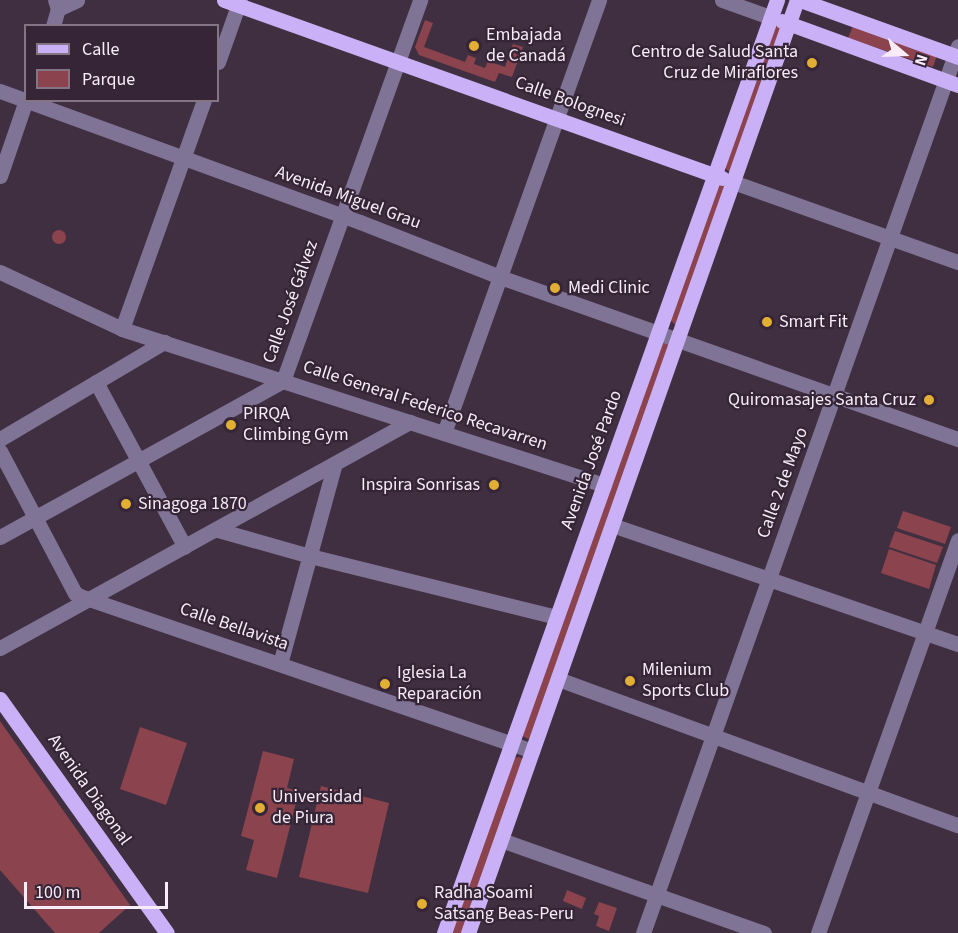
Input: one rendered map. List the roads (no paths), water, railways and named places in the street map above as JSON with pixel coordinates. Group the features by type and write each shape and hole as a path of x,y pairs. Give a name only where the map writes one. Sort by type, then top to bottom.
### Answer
{"main road":[{"name":"Avenida José Pardo","path":"444,933 777,0"},
{"path":"468,933 799,0 957,53"},
{"name":"Calle Bolognesi","path":"234,2 733,182"},
{"path":"770,17 952,82"},
{"name":"Avenida Diagonal","path":"0,699 170,932"}],"street":[{"path":"53,24 57,5 77,0"},
{"name":"Calle José Gálvez","path":"0,537 283,381 420,0"},
{"path":"444,433 599,0"},
{"path":"722,0 770,17"},
{"path":"219,58 234,2"},
{"name":"Calle 2 de Mayo","path":"643,933 891,238 952,82 957,53"},
{"name":"Avenida Miguel Grau","path":"0,91 24,100"},
{"path":"0,176 26,102"},
{"name":"Avenida Miguel Grau","path":"29,102 343,215 500,277 958,439"},
{"path":"122,329 203,102"},
{"path":"733,182 958,262"},
{"name":"Calle General Federico Recavarren","path":"0,272 122,329 603,485"},
{"path":"0,439 164,342"},
{"path":"96,382 185,547"},
{"path":"0,648 88,597 218,530 410,422"},
{"name":"Calle Bellavista","path":"0,451 75,593 532,751"},
{"path":"280,664 334,466"},
{"path":"612,525 958,644"},
{"path":"218,530 310,556 556,617"},
{"path":"818,933 958,540"},
{"path":"558,679 713,738 958,825"},
{"path":"501,840 764,933"}],"place":[{"name":"Embajada de Canadá","path":"474,46"},
{"name":"Centro de Salud Santa Cruz de Miraflores","path":"812,63"},
{"name":"Medi Clinic","path":"555,288"},
{"name":"Smart Fit","path":"767,322"},
{"name":"Quiromasajes Santa Cruz","path":"929,400"},
{"name":"PIRQA Climbing Gym","path":"231,425"},
{"name":"Inspira Sonrisas","path":"494,485"},
{"name":"Sinagoga 1870","path":"126,504"},
{"name":"Milenium Sports Club","path":"630,681"},
{"name":"Iglesia La Reparación","path":"385,684"},
{"name":"Universidad de Piura","path":"260,808"},
{"name":"Radha Soami Satsang Beas-Peru","path":"422,904"}]}
